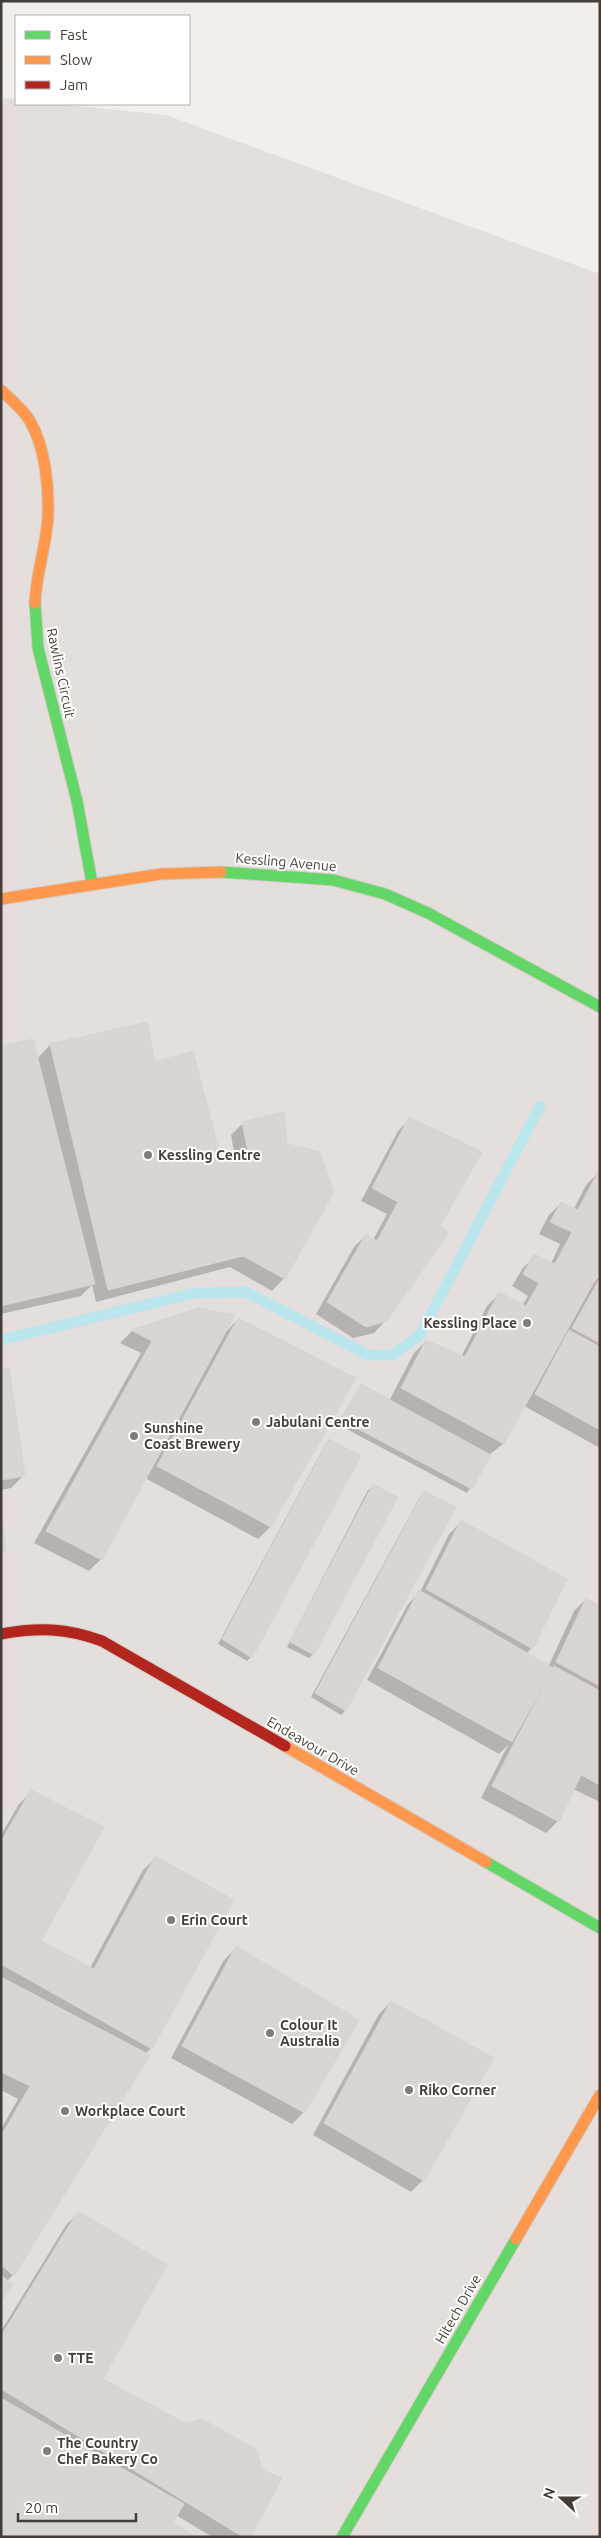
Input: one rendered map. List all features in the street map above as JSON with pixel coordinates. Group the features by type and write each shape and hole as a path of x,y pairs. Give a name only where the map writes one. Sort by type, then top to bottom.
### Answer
{"street":[{"name":"Rawlins Circuit","path":"1,390 30,420 41,448 47,486 48,516 36,580 34,614 38,648 77,801 92,883"},
{"name":"Kessling Avenue","path":"1,899 92,883 161,874 218,872 286,875 333,880 385,894 428,913 600,1007"},
{"name":"Endeavour Drive","path":"1,1634 38,1627 73,1630 102,1641 600,1928"},
{"name":"Hitech Drive","path":"342,2537 600,2095"}],"shaded area":[{"path":"1,98 15,99 15,105 69,105 166,115 600,274 600,2537 1,2537"}],"building":[{"name":"Kessling Centre","path":"147,1022 155,1062 193,1051 222,1163 249,1157 242,1122 284,1112 287,1144 320,1152 334,1192 285,1279 243,1256 108,1290 50,1044"},
{"path":"33,1039 95,1284 1,1306 1,1046"},
{"path":"409,1117 482,1152 440,1226 449,1232 387,1321 366,1327 327,1302 366,1234 377,1241 398,1202 372,1188"},
{"name":"Kessling Place","path":"598,1172 600,1173 600,1271 504,1444 401,1388 426,1340 465,1357 499,1292 526,1306 539,1283 523,1274 534,1254 555,1264 572,1232 550,1222 561,1202 578,1210"},
{"path":"600,1278 600,1343 572,1328"},
{"name":"Sunshine Coast Brewery","path":"198,1308 235,1315 102,1560 46,1531 152,1341 131,1330"},
{"name":"Jabulani Centre","path":"238,1318 356,1378 271,1527 157,1466"},
{"path":"569,1330 600,1347 600,1430 535,1394"},
{"path":"9,1368 25,1476 1,1480 1,1370"},
{"path":"361,1384 491,1455 472,1489 341,1420"},
{"path":"329,1439 361,1456 252,1658 222,1639"},
{"path":"373,1484 398,1497 314,1655 290,1642"},
{"path":"424,1491 456,1507 346,1711 315,1693"},
{"path":"1,1507 6,1551 1,1551"},
{"path":"461,1520 567,1579 533,1649 426,1589"},
{"path":"419,1590 553,1668 512,1742 378,1668"},
{"path":"586,1598 600,1606 600,1686 556,1662"},
{"path":"554,1666 600,1691 600,1785 581,1775 559,1822 492,1786"},
{"name":"Erin Court","path":"31,1790 104,1827 41,1941 94,1969 155,1856 234,1900 152,2049 1,1964 1,1841"},
{"name":"Colour It Australia","path":"236,1946 359,2020 305,2113 182,2046"},
{"name":"Workplace Court","path":"1,1977 150,2055 14,2276 1,2265 1,2136 30,2086 1,2072"},
{"name":"Riko Corner","path":"391,2001 494,2058 424,2181 324,2123"},
{"name":"TTE","path":"78,2211 167,2265 103,2379 185,2423 202,2419 256,2449 262,2470 282,2478 251,2537 243,2537 1,2389 1,2336"},
{"path":"1,2275 13,2285 1,2301"},
{"name":"The Country Chef Bakery Co","path":"1,2398 184,2504 173,2523 197,2537 1,2537"}],"waterway":[{"path":"1,1340 195,1293 246,1292 368,1355 393,1355 420,1335 540,1106"}],"traffic: fast":[{"path":"35,603 38,648 77,801 92,883"},
{"path":"221,872 333,880 385,894 428,913 600,1007"},
{"path":"486,1862 600,1928"},
{"path":"342,2537 516,2239"}],"traffic: slow":[{"path":"1,390 21,409 30,421 43,455 45,467 48,515 35,603"},
{"path":"1,899 161,874 221,872"},
{"path":"285,1746 486,1862"},
{"path":"516,2239 600,2095"}],"traffic: jam":[{"path":"1,1634 27,1630 52,1630 77,1633 102,1641 285,1746"}],"place":[{"name":"Kessling Centre","path":"148,1155"},
{"name":"Kessling Place","path":"527,1323"},
{"name":"Jabulani Centre","path":"256,1422"},
{"name":"Sunshine Coast Brewery","path":"134,1436"},
{"name":"Erin Court","path":"171,1920"},
{"name":"Colour It Australia","path":"270,2033"},
{"name":"Riko Corner","path":"409,2090"},
{"name":"Workplace Court","path":"65,2111"},
{"name":"TTE","path":"58,2358"},
{"name":"The Country Chef Bakery Co","path":"47,2451"}]}
